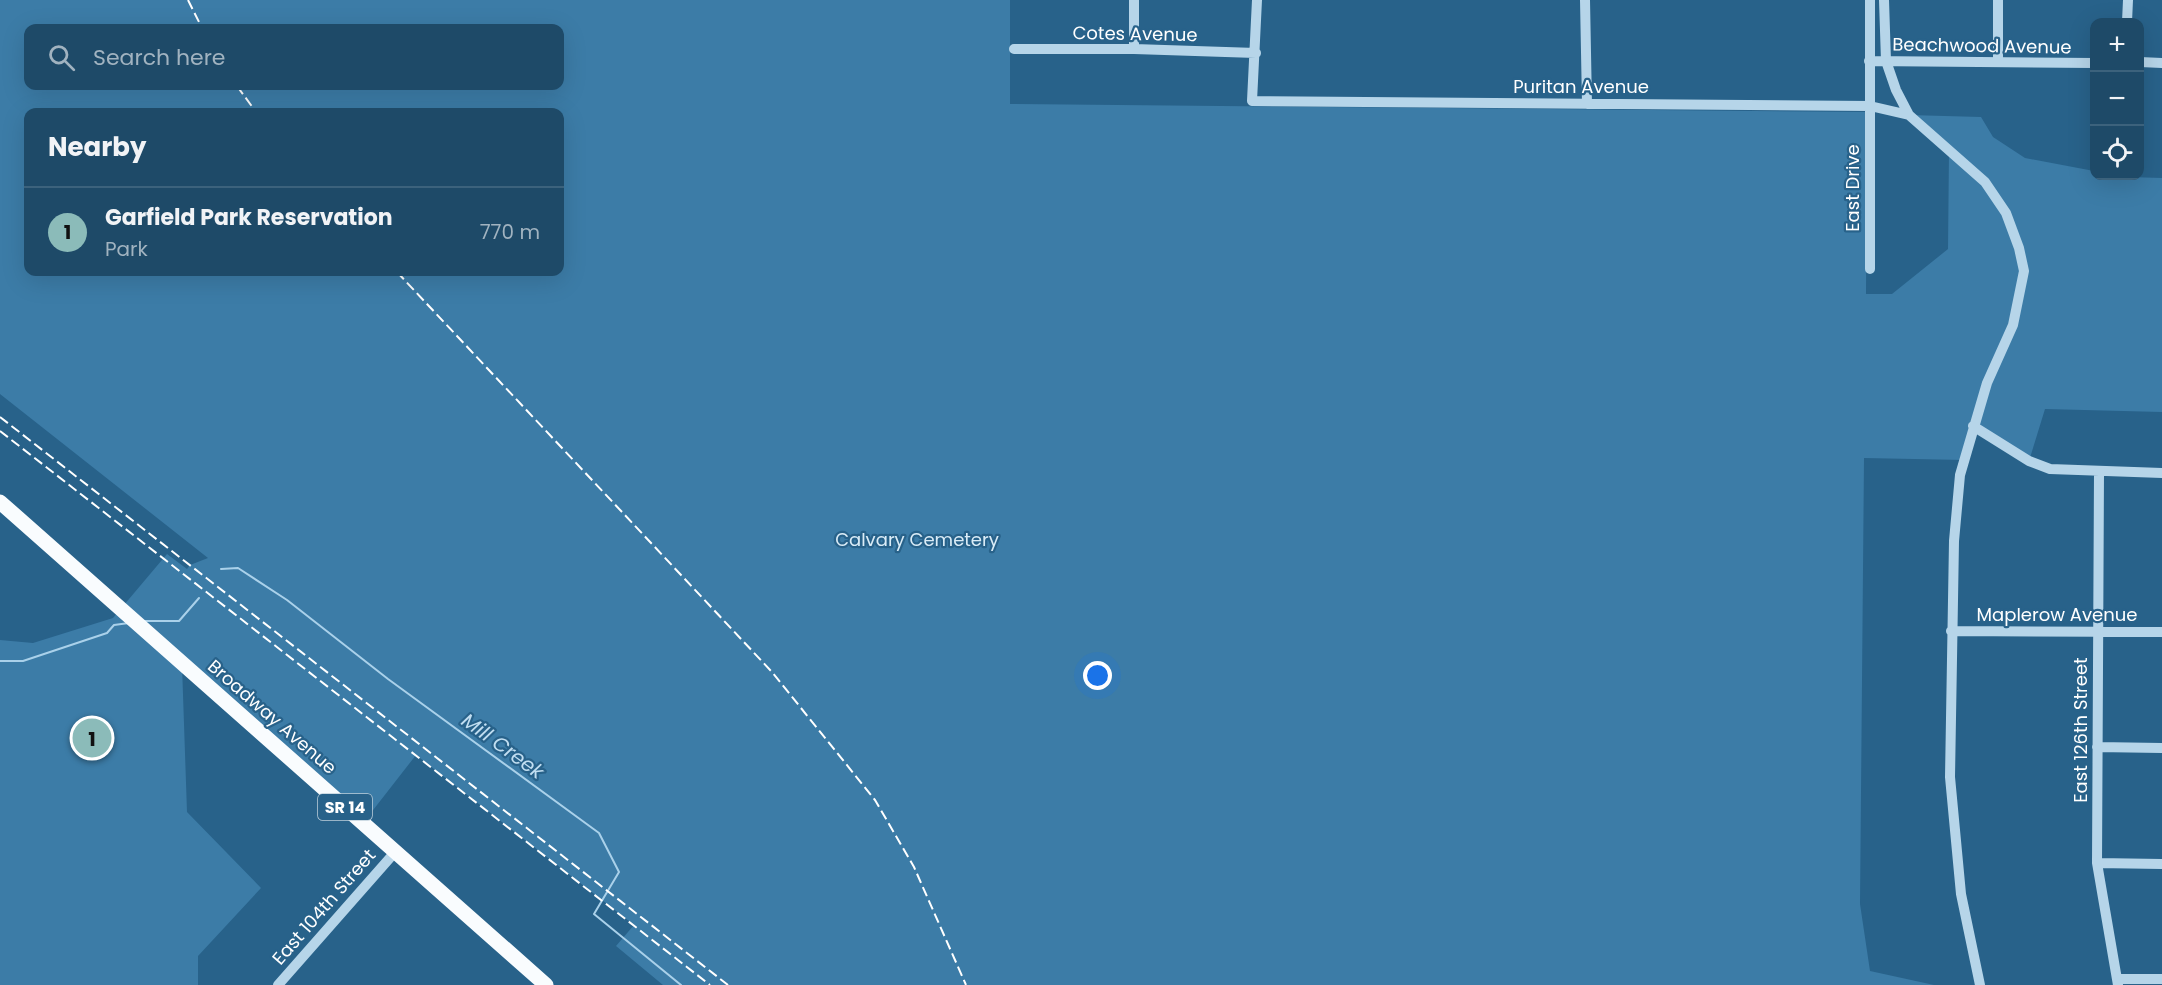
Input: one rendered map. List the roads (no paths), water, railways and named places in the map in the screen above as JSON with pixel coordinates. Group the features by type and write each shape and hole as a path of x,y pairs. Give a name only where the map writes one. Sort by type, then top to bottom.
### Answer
{"main road":[{"name":"Broadway Avenue","path":"0,502 546,985"}],"street":[{"path":"1134,0 1134,49"},
{"path":"1256,53 1257,0"},
{"path":"1585,0 1587,104"},
{"name":"East Drive","path":"1870,0 1870,269"},
{"path":"1884,0 1886,61 1890,78 1909,115 1985,182 2006,213 2019,248 2024,272 2013,325 1987,383 1960,475 1954,541 1950,777 1961,894 1980,985"},
{"path":"1998,0 1998,62"},
{"path":"2127,18 2128,0"},
{"name":"Cotes Avenue","path":"1014,49 1134,49 1256,53"},
{"name":"Puritan Avenue","path":"1256,53 1252,101 1870,106 1909,115"},
{"name":"Beachwood Avenue","path":"1869,61 2090,63"},
{"path":"2144,63 2162,63"},
{"path":"1973,426 2029,461 2050,470 2162,473"},
{"name":"East 126th Street","path":"2099,473 2097,863 2118,982"},
{"name":"Maplerow Avenue","path":"1951,631 2162,632"},
{"path":"2097,747 2162,748"},
{"name":"East 104th Street","path":"278,985 396,851"},
{"path":"2097,863 2162,864"},
{"path":"2118,982 2162,979"}],"waterway":[{"name":"Mill Creek","path":"221,569 238,568 287,600 388,679 599,833 619,872 594,914 681,985"},
{"name":"Mill Creek","path":"143,621 179,621 199,598"},
{"name":"Mill Creek","path":"0,661 23,661 107,633 114,625 129,623"}],"railway":[{"path":"188,0 200,24"},
{"path":"240,90 253,108"},
{"path":"401,276 772,672 875,800 914,867 966,985"},
{"path":"0,417 728,985"},
{"path":"0,431 710,985"}],"place":[{"name":"Garfield Park Reservation","path":"92,738"}],"park label":[{"name":"Calvary Cemetery","path":"917,540"}]}
